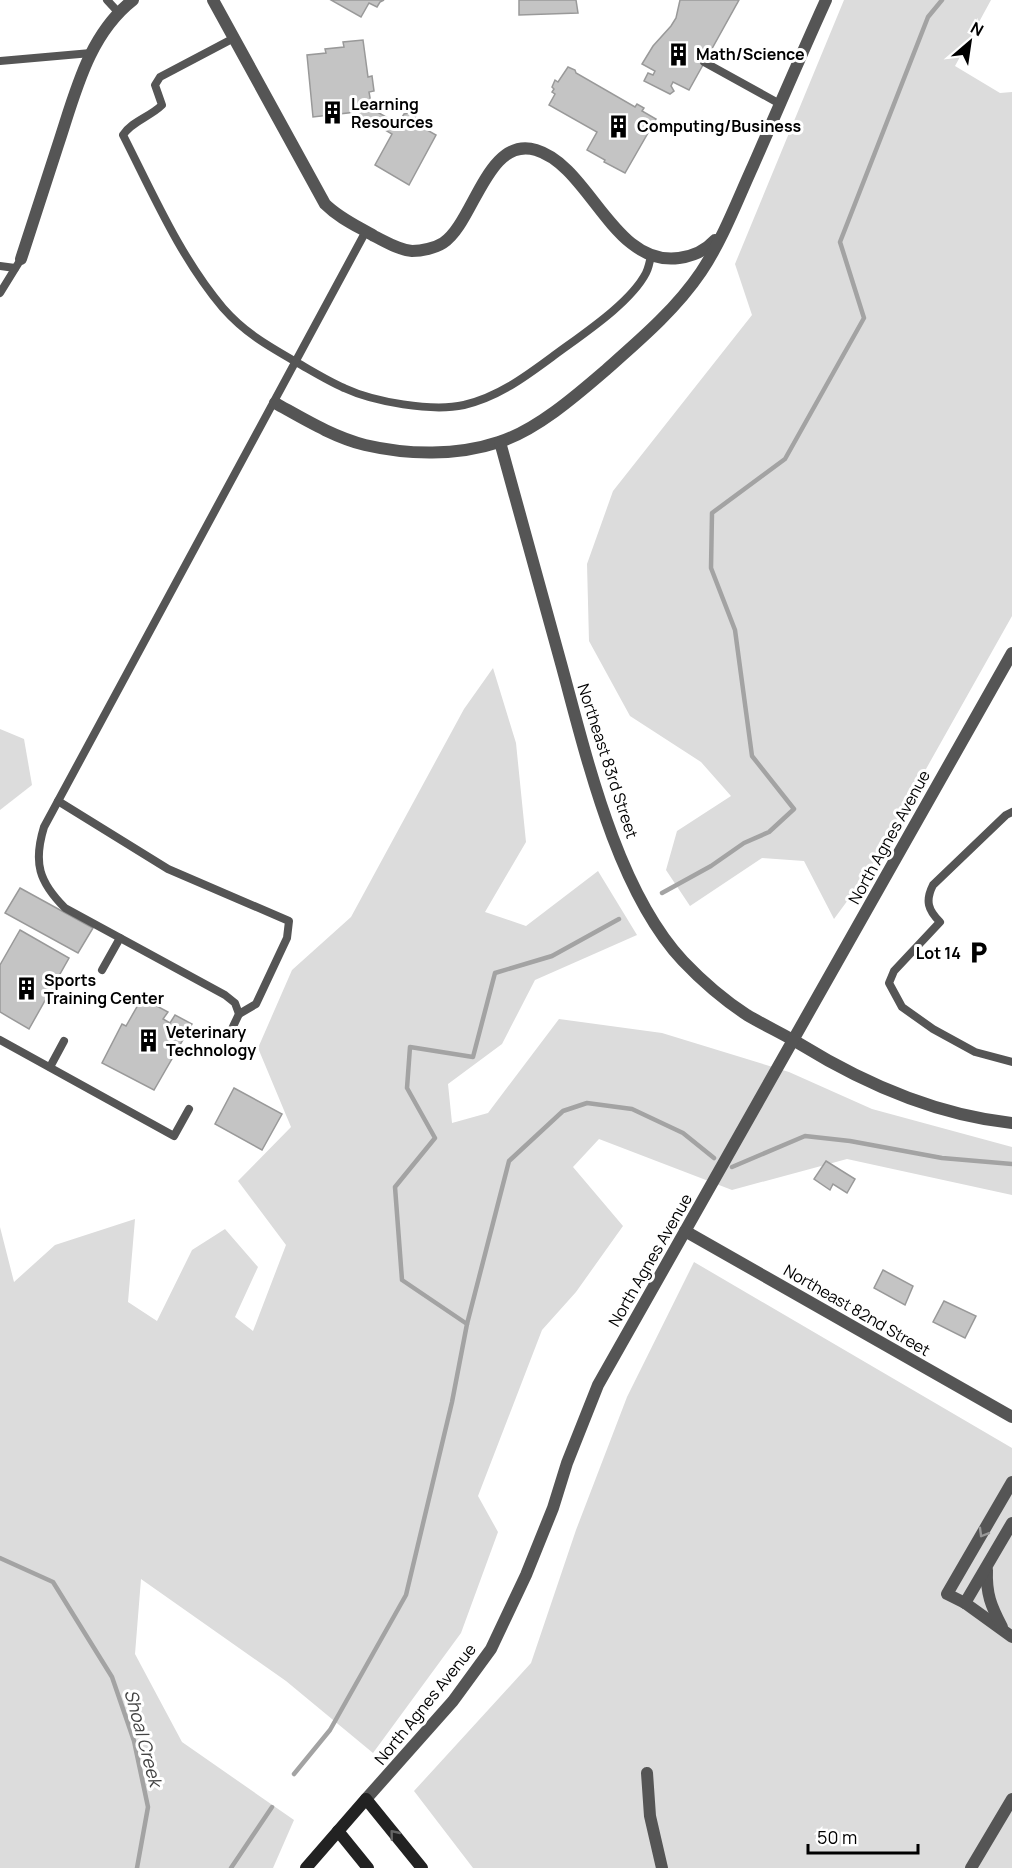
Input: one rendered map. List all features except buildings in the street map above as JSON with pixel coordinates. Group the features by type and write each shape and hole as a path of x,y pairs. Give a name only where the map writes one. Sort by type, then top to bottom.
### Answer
{"street":[{"path":"18,264 85,63 105,30 133,0"},
{"path":"213,0 325,204 336,215 392,245 411,251 427,249 443,243 465,216 492,167 504,156 518,149 534,148 550,155 563,166 622,234 635,246 651,255 671,259 689,256 706,249 724,231"},
{"path":"274,404 329,432 364,445 436,453 470,449 500,442 550,415 583,390 644,336 678,301 701,272 724,231 826,0"},
{"name":"Northeast 83rd Street","path":"500,442 580,733 609,826 636,891 659,930 683,961 713,989 747,1014 828,1061 901,1096 978,1119 1012,1123"},
{"name":"North Agnes Avenue","path":"306,1868 453,1701 491,1649 520,1590 598,1385 1012,653"},
{"name":"Northeast 82nd Street","path":"685,1231 1012,1417"},
{"path":"1008,1634 965,1603 947,1594 1012,1482"},
{"path":"965,1603 1012,1523"},
{"path":"987,1566 990,1606 1008,1634"},
{"path":"647,1773 650,1816 662,1868"},
{"path":"971,1868 1012,1798"},
{"path":"366,1799 422,1868"},
{"path":"338,1831 368,1868"}],"lane":[{"path":"107,0 119,13"},
{"path":"234,38 160,77 155,85 162,105 153,114 128,128 123,135 174,236 196,272 224,309 253,337 345,389 383,401 426,407 464,405 513,386 593,326 638,286 647,271 651,255"},
{"path":"0,61 91,53"},
{"path":"704,62 780,104"},
{"path":"239,1014 235,1004 225,995 66,908 52,895 42,878 38,860 39,844 44,827 366,231"},
{"path":"0,266 18,264"},
{"path":"0,293 18,264"},
{"path":"58,801 168,869 289,921 288,938 256,1004 239,1014 229,1035"},
{"path":"1012,812 1006,815 933,885 927,903 931,913 940,922 894,971 889,983 902,1007 933,1029 975,1052 1012,1062"},
{"path":"102,970 120,938"},
{"path":"0,1040 174,1136 189,1109"},
{"path":"50,1067 64,1041"}],"shaded area":[{"path":"844,0 991,0 955,66 1000,93 1012,92 1012,616 867,874 834,919 804,861 762,858 690,906 666,870 677,831 731,796 701,762 630,716 589,641 587,564 613,491 752,315 735,264"},
{"path":"493,668 516,743 526,842 485,912 526,926 598,871 637,935 535,980 502,1044 448,1084 452,1123 488,1113 559,1019 662,1033 789,1072 872,1109 1012,1147 1012,1195 847,1159 732,1190 599,1139 573,1167 623,1226 576,1292 542,1330 478,1496 498,1532 461,1633 373,1753 286,1681 141,1579 135,1654 182,1742 294,1820 273,1868 0,1868 0,1227 14,1282 55,1245 135,1219 128,1302 157,1321 192,1250 225,1229 258,1267 235,1317 253,1331 286,1245 238,1181 291,1127 258,1048 292,970 351,917 464,709"},
{"path":"0,729 24,739 32,785 0,810"},
{"path":"694,1262 1012,1448 1012,1868 473,1868 414,1791 531,1663 576,1530 627,1397"}],"waterway":[{"path":"662,893 711,866 744,843 769,832 794,809 752,756 735,630 711,568 712,513 785,459 864,318 840,242 928,17 942,0"},
{"path":"294,1774 330,1730 406,1595 452,1402 467,1324 402,1280 395,1187 435,1138 407,1088 410,1047 473,1057 495,973 552,956 619,919"},
{"path":"467,1324 509,1161 563,1111 587,1103 632,1109 683,1133 714,1158"},
{"path":"732,1167 805,1136 850,1141 942,1158 1012,1164"},
{"name":"Shoal Creek","path":"0,1558 53,1582 112,1677 134,1741 148,1807 137,1868"},
{"path":"231,1868 272,1807"}],"place":[{"name":"Math/Science","path":"678,54"},
{"name":"Learning Resources","path":"333,113"},
{"name":"Computing/Business","path":"619,126"},
{"name":"Lot 14","path":"979,953"},
{"name":"Sports Training Center","path":"26,989"},
{"name":"Veterinary Technology","path":"148,1041"}]}
